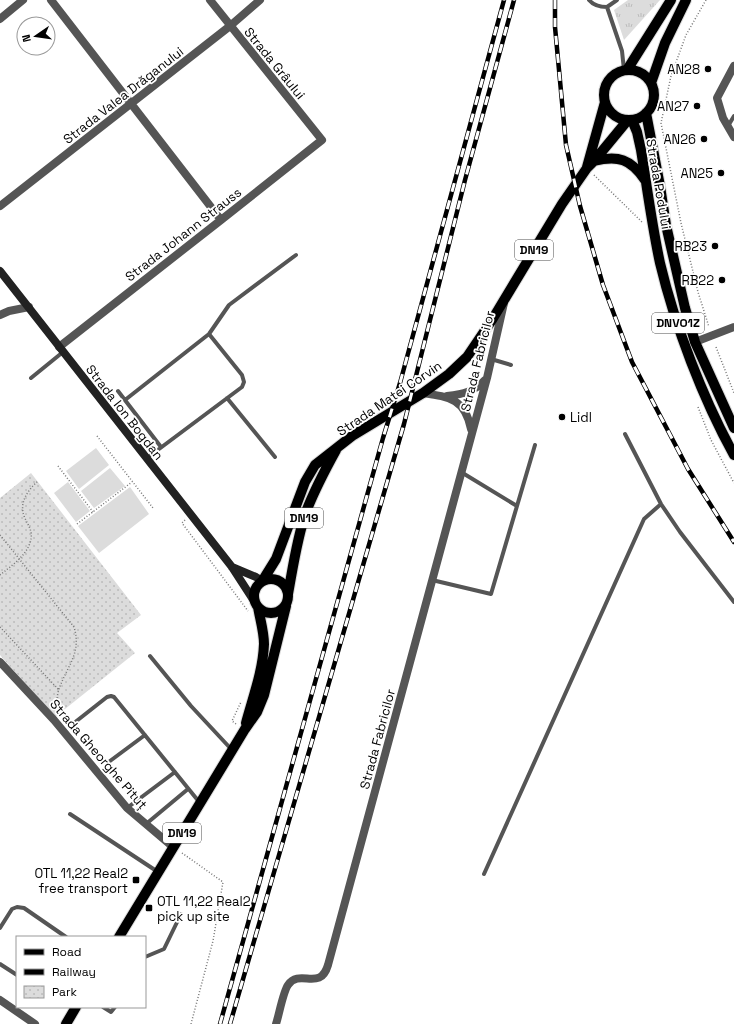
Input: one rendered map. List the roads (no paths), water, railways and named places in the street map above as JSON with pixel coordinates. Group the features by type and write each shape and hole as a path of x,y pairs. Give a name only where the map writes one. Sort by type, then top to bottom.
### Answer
{"main road":[{"name":"DN19","path":"590,164 605,102 605,89 610,78 616,73 626,70 670,0"},
{"path":"651,83 665,43 686,0"},
{"path":"626,70 640,72 647,76 651,83 654,91 654,99 652,106 646,113"},
{"path":"605,102 610,112 617,117 629,120"},
{"name":"DN19","path":"590,164 629,120 639,118 646,113"},
{"name":"Strada Podului","path":"646,113 666,225 685,308 695,342 734,428"},
{"name":"Strada Podului","path":"629,120 637,132 660,263 670,299 686,348 724,437 734,455"},
{"path":"590,164 609,158 623,160 634,166 646,182"},
{"name":"Strada Matei Corvin","path":"263,581 276,559 305,482 311,472 322,458 352,436 423,393 449,374 466,357 506,297 558,210 590,164"},
{"name":"Strada Ion Bogdan","path":"0,271 232,567 257,606"},
{"name":"Strada Matei Corvin","path":"288,594 297,546 306,513 326,468 337,448"},
{"name":"Strada Ion Bogdan","path":"232,567 263,581"},
{"path":"263,581 270,579 280,581 287,589 288,594"},
{"name":"DN19","path":"245,729 263,655 263,632 254,599 255,589 263,581"},
{"name":"DN19","path":"120,936 232,750 257,712 264,695 288,600 288,594"},
{"path":"257,606 265,612 270,613 276,613 286,606"},
{"path":"66,1024 73,1008"}],"street":[{"path":"0,18 24,0"},
{"path":"51,0 221,220"},
{"name":"Strada Grâului","path":"210,0 322,140"},
{"name":"Strada Valea Drăganului","path":"0,206 230,26 260,0"},
{"path":"734,66 717,98 723,118 734,137"},
{"name":"Strada Johann Strauss","path":"61,349 322,140"},
{"name":"Strada Fabricilor","path":"276,1024 288,985 298,978 316,980 326,973 487,378 506,297"},
{"path":"0,315 9,311 28,307"},
{"path":"695,342 734,327"},
{"path":"446,396 470,392 479,387 487,378"},
{"name":"Strada Fabricilor","path":"423,393 446,396 462,405 470,420 472,431"},
{"name":"Strada Gheorghe Pituț","path":"0,662 54,720 127,808 173,847"},
{"path":"0,1000 35,1024"}],"lane":[{"path":"589,0 596,5 607,7 617,0"},
{"path":"607,7 622,51 626,70"},
{"path":"728,126 734,116"},
{"path":"125,400 209,334 229,305 296,255"},
{"path":"147,459 242,387 244,382 242,375 209,334"},
{"path":"31,378 61,349"},
{"path":"491,359 512,364"},
{"path":"118,391 161,447"},
{"path":"227,398 275,457"},
{"path":"626,434 661,504 680,532 734,602"},
{"path":"432,579 491,594 535,445"},
{"path":"461,472 517,506"},
{"path":"484,874 644,519 661,504"},
{"path":"150,656 191,706 232,750"},
{"path":"74,723 107,696 114,697 200,803"},
{"path":"110,761 145,735"},
{"path":"127,808 175,772"},
{"path":"146,824 188,789"},
{"path":"70,814 158,872"},
{"path":"0,928 12,909 17,907 24,908 65,936"},
{"path":"146,957 164,949 181,914"},
{"path":"0,964 16,974"},
{"path":"105,1008 111,1012 114,1008"}],"railway":[{"path":"220,1024 383,438 400,383 504,0"},
{"path":"230,1024 404,424 465,180 514,0"},
{"path":"555,0 555,27 566,145 580,206 603,285 632,362 688,469 734,542"}],"place":[{"name":"AN28","path":"708,69"},
{"name":"AN27","path":"697,106"},
{"name":"AN26","path":"704,139"},
{"name":"AN25","path":"721,173"},
{"name":"RB23","path":"715,246"},
{"name":"RB22","path":"722,280"},
{"name":"Lidl","path":"562,417"},
{"name":"OTL 11,22 Real2 free transport","path":"136,880"},
{"name":"OTL 11,22 Real2 pick up site","path":"149,908"}]}
